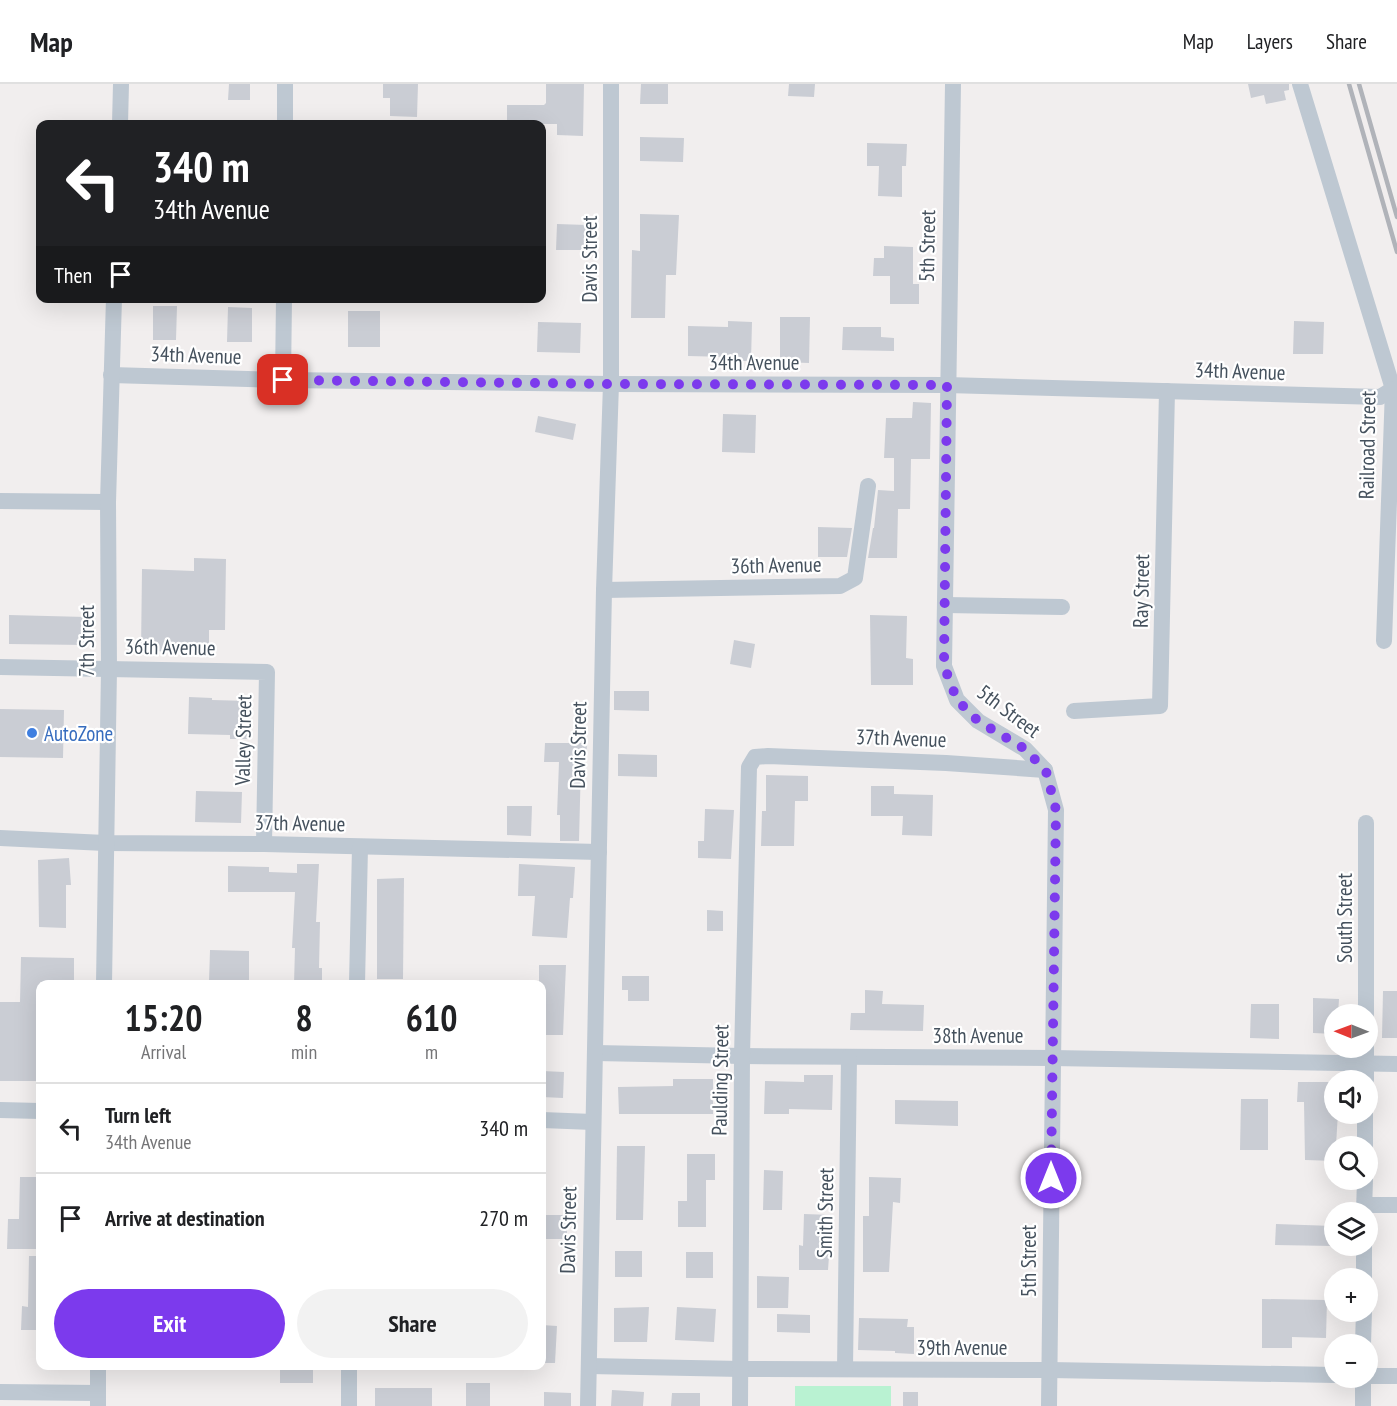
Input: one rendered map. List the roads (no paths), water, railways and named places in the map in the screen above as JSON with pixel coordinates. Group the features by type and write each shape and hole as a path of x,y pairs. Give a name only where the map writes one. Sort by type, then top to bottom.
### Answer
{"street":[{"path":"120,120 121,84"},
{"path":"285,84 285,120"},
{"name":"Davis Street","path":"588,1406 598,852 611,384 612,84"},
{"name":"5th Street","path":"953,84 944,666 957,700 978,721 1025,749 1046,771 1056,810 1049,1406"},
{"name":"Railroad Street","path":"1300,84 1393,388 1384,641"},
{"name":"7th Street","path":"104,980 109,669 108,502 114,303"},
{"path":"283,380 284,303"},
{"name":"34th Avenue","path":"111,375 283,380 611,384 947,385 1380,397 1393,388"},
{"name":"Ray Street","path":"1074,711 1160,706 1167,391"},
{"name":"36th Avenue","path":"604,590 840,586 855,578 868,486"},
{"path":"0,501 108,502"},
{"path":"946,605 1062,607"},
{"name":"36th Avenue","path":"0,667 267,672"},
{"name":"Valley Street","path":"264,844 267,672"},
{"name":"37th Avenue","path":"755,757 946,762 1046,771"},
{"name":"Paulding Street","path":"740,1406 742,1056 749,767 755,757"},
{"name":"South Street","path":"1366,823 1366,1004"},
{"name":"37th Avenue","path":"0,838 105,843 264,844 598,852"},
{"path":"357,980 360,847"},
{"name":"38th Avenue","path":"596,1053 1397,1064"},
{"name":"Smith Street","path":"845,1369 849,1057"},
{"path":"0,1110 36,1111"},
{"path":"546,1120 593,1122"},
{"path":"1378,1207 1397,1205"},
{"name":"39th Avenue","path":"588,1366 1324,1375"},
{"path":"0,1392 98,1400 98,1370"},
{"path":"349,1406 350,1370"},
{"path":"1378,1376 1397,1376"},
{"path":"1363,1388 1363,1406"}],"railway":[{"path":"1349,84 1397,252"},
{"path":"1359,84 1397,217"}],"place":[{"name":"AutoZone","path":"32,733"}]}
